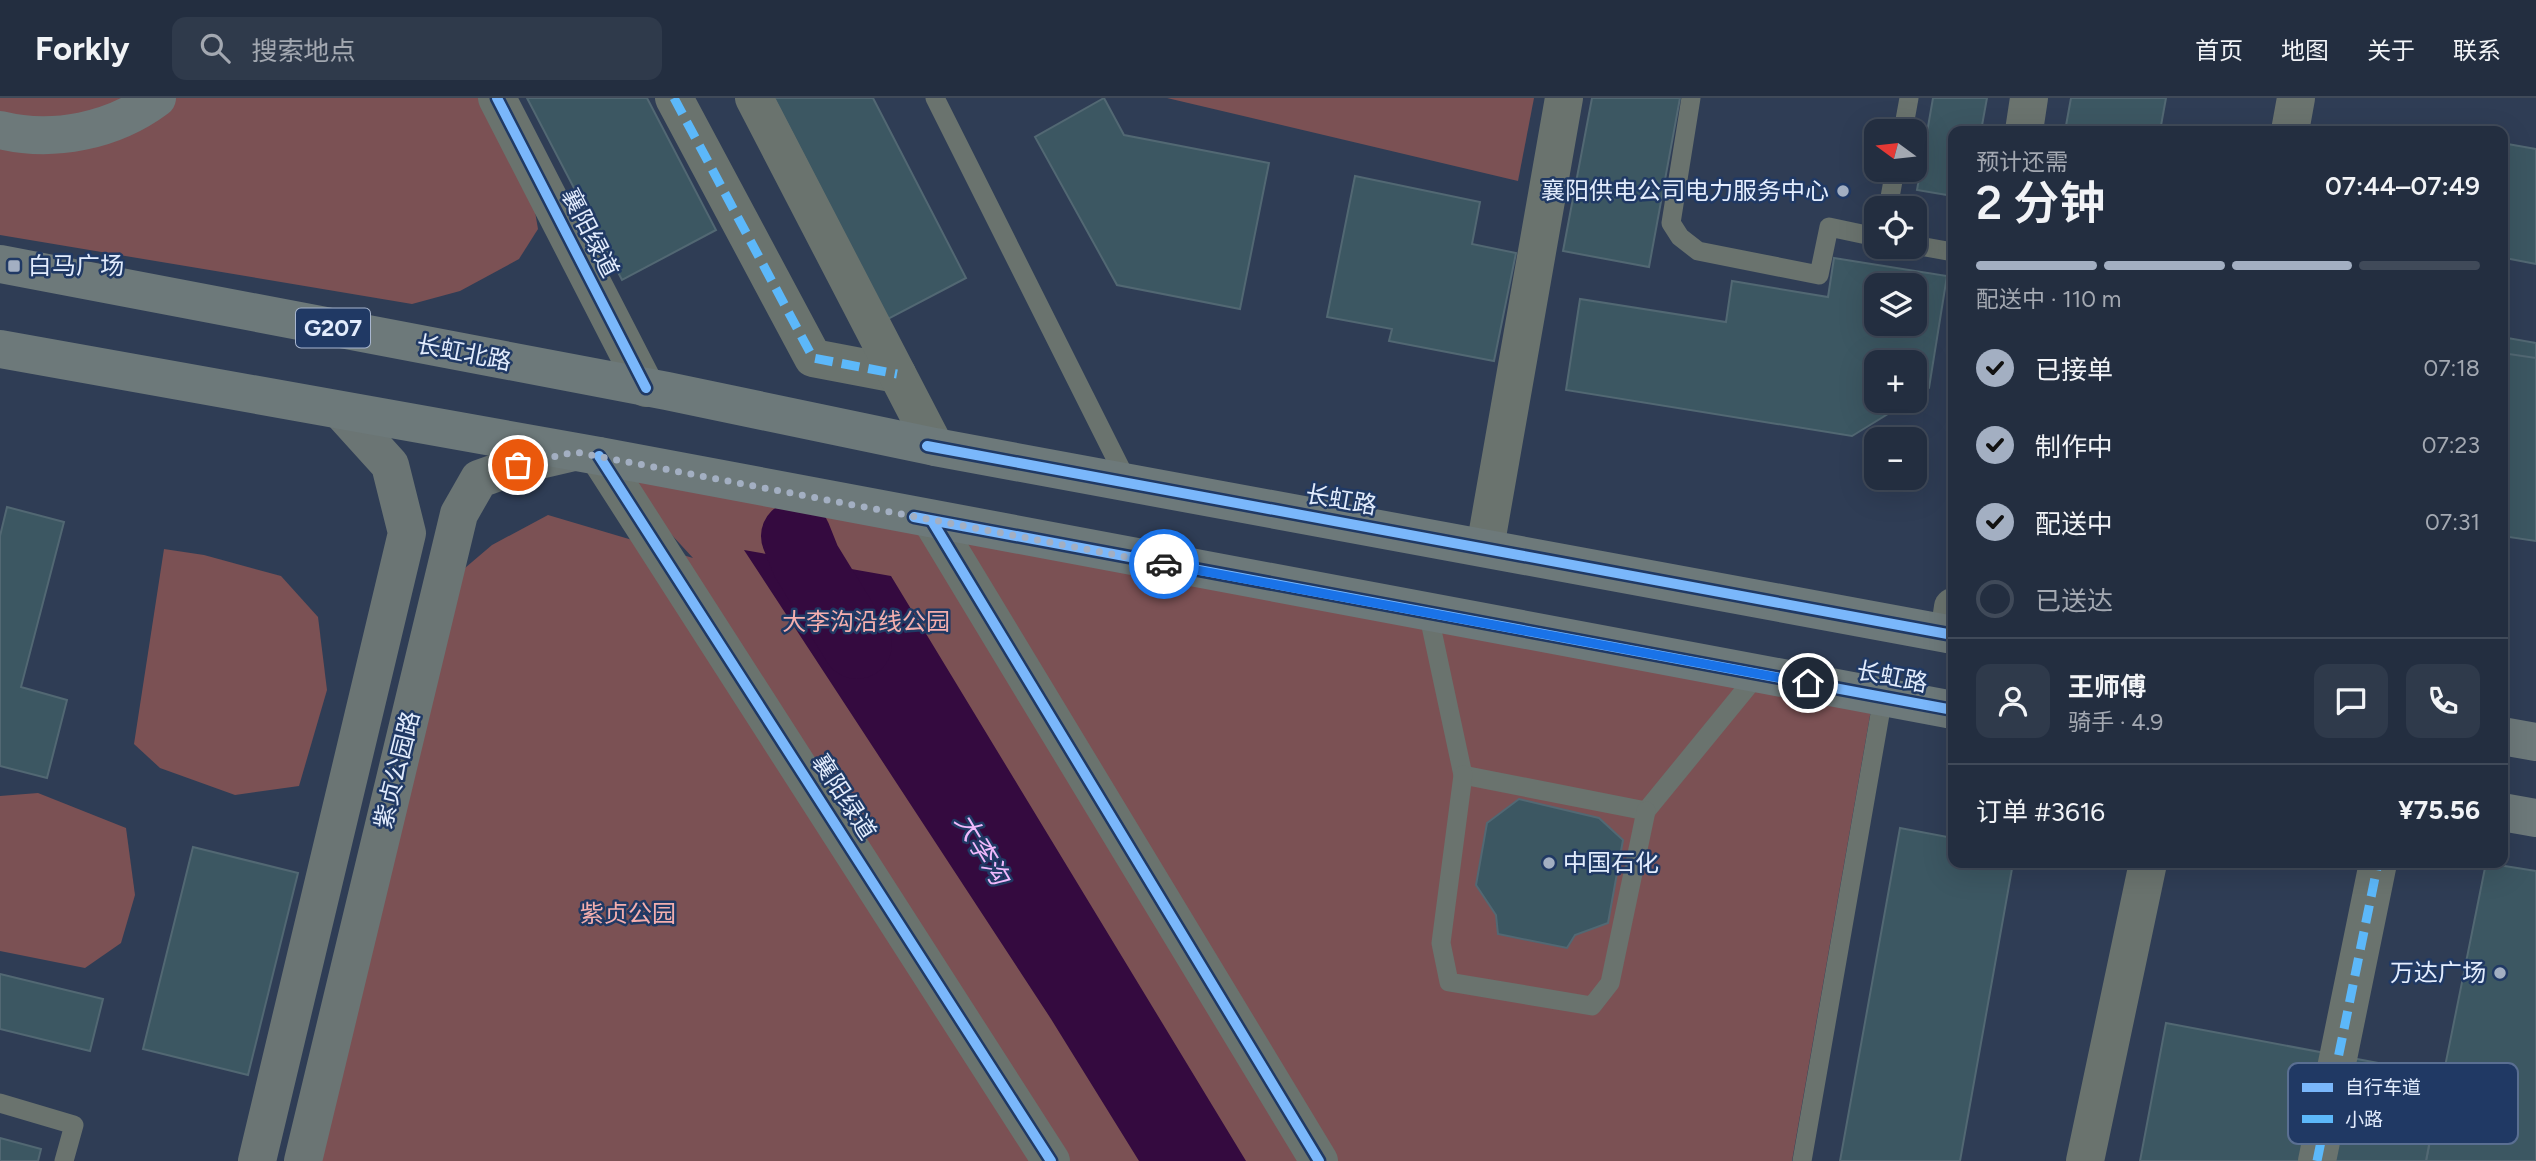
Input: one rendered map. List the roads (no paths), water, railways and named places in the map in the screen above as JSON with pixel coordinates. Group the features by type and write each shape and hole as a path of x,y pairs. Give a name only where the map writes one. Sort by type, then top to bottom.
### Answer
{"highway":[{"path":"0,130 19,134 83,133 143,109 157,98"},
{"name":"长虹北路","path":"0,264 656,389 931,447"},
{"path":"0,349 587,454 923,519"},
{"name":"长虹路","path":"931,447 1485,548 1948,624"},
{"name":"长虹路","path":"923,519 1948,709"},
{"path":"2508,737 2536,742"},
{"path":"2508,813 2536,818"}],"street":[{"name":"襄阳绿道","path":"497,98 656,389"},
{"path":"674,98 813,358 897,374"},
{"path":"754,98 897,374 931,447"},
{"path":"1485,548 1564,98"},
{"path":"2025,126 2029,98"},
{"path":"2291,126 2296,98"},
{"name":"紫贞公园路","path":"257,1161 407,533 390,465 342,412"},
{"name":"襄阳绿道","path":"587,454 1051,1161"},
{"name":"紫贞公园路","path":"303,1161 459,514 479,480 518,465 587,454"},
{"path":"923,519 1319,1161"},
{"path":"2085,1161 2147,868"},
{"path":"2337,1063 2377,868"}],"lane":[{"path":"935,98 1128,482"},
{"path":"1691,98 1671,223 1680,237 1698,251 1819,275 1829,227 1864,234"},
{"path":"1905,119 1909,98"},
{"path":"1927,247 1948,251"},
{"path":"1428,612 1463,775 1441,943 1450,982 1592,1006 1609,983 1646,811 1758,674"},
{"path":"1802,1161 1883,697"},
{"path":"1463,775 1646,811"},
{"path":"0,1103 74,1125 64,1161"}],"water":[{"path":"744,550 891,576 1246,1161 1139,1161 1051,1019"}],"waterway":[{"name":"大李沟","path":"796,536 806,561 857,644"}],"place":[{"name":"襄阳供电公司电力服务中心","path":"1843,191"},
{"name":"白马广场","path":"14,266"},
{"name":"中国石化","path":"1549,863"},
{"name":"万达广场","path":"2500,973"}],"park label":[{"name":"大李沟沿线公园","path":"866,622"},
{"name":"紫贞公园","path":"628,914"}]}
